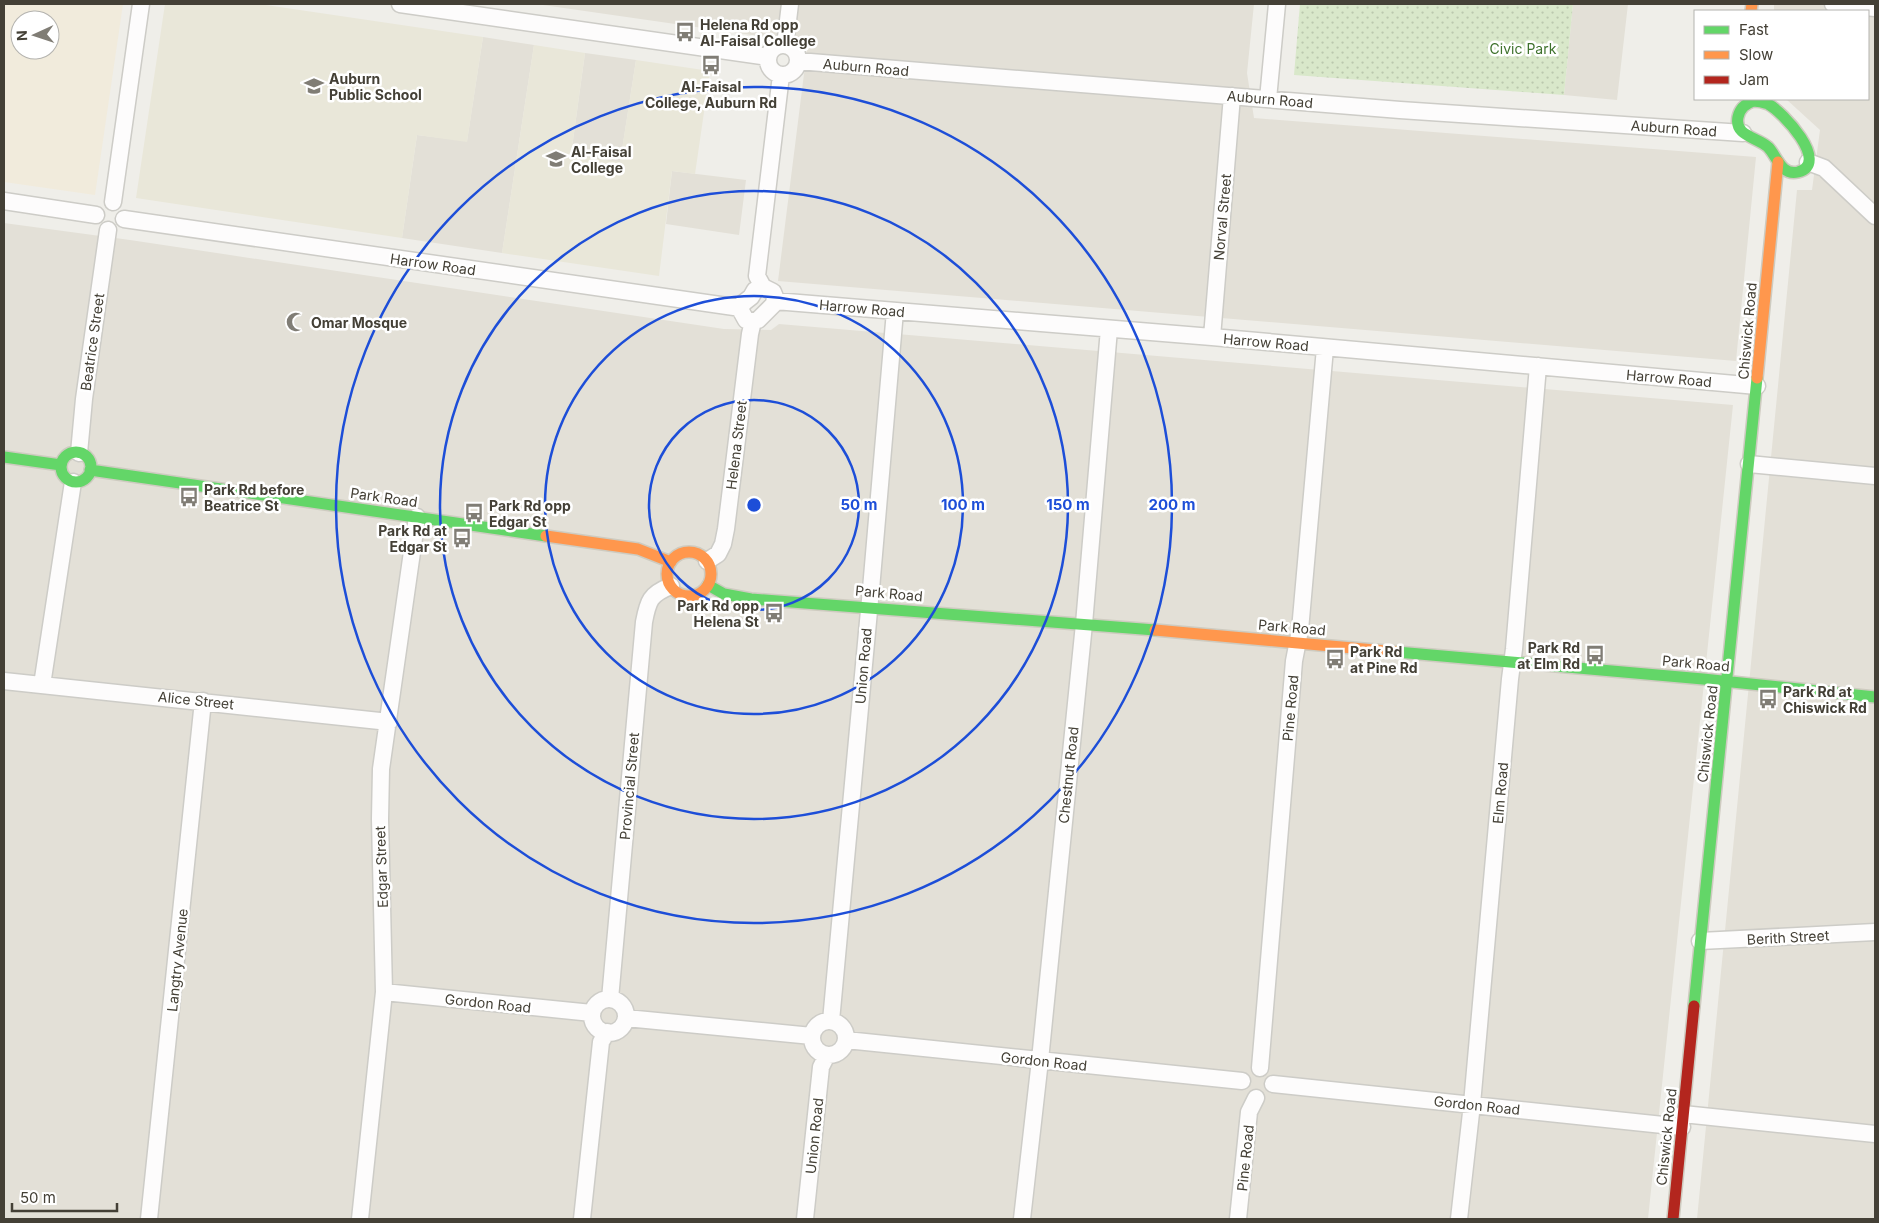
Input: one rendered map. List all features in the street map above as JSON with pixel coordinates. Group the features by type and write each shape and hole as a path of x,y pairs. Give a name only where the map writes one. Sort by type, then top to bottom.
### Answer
{"street":[{"path":"112,202 141,4"},
{"path":"400,4 768,57"},
{"path":"785,45 790,4"},
{"path":"1268,99 1277,4"},
{"path":"1833,4 1875,8"},
{"path":"785,45 793,48 798,61 794,70 786,75 781,75 772,71 769,67 768,57 776,46 785,45"},
{"name":"Auburn Road","path":"798,61 1268,99 1743,133"},
{"path":"763,287 755,290 751,297 742,304 741,315 744,318 753,321 771,309 775,302 773,292 763,287 757,276 781,75"},
{"name":"Norval Street","path":"1212,338 1232,96"},
{"path":"1761,102 1774,108 1803,139 1808,150 1808,162 1803,170 1792,172 1782,168 1765,144 1743,133 1739,128 1738,117 1743,103 1761,102"},
{"name":"Chiswick Road","path":"1672,1219 1750,464 1778,162"},
{"path":"1808,162 1824,168 1875,216"},
{"path":"4,201 96,215"},
{"path":"108,202 121,206 125,215 120,227 108,230 98,223 96,215 100,206 108,202"},
{"name":"Harrow Road","path":"124,219 741,308"},
{"name":"Beatrice Street","path":"80,453 84,399 108,230"},
{"name":"Harrow Road","path":"775,302 1109,329 1756,386"},
{"name":"Union Road","path":"831,1021 894,311"},
{"name":"Helena Street","path":"707,562 718,554 723,544 726,529 753,321"},
{"name":"Chestnut Road","path":"1022,1219 1084,624 1109,329"},
{"name":"Pine Road","path":"1260,1068 1294,661 1298,643 1325,348"},
{"name":"Elm Road","path":"1459,1219 1472,1104 1513,662 1538,366"},
{"path":"80,453 89,461 90,470 82,481 73,482 62,474 61,465 66,456 80,453"},
{"path":"4,456 61,465"},
{"path":"1750,464 1875,476"},
{"name":"Park Road","path":"90,470 638,549 671,562"},
{"path":"42,684 73,482"},
{"name":"Edgar Street","path":"360,1219 384,992 380,819 381,769 417,517"},
{"path":"688,552 700,555 707,562 711,572 708,585 703,591 690,596 676,592 670,586 667,574 671,562 676,557 688,552"},
{"name":"Park Road","path":"708,585 724,594 751,598 1084,624 1727,681 1875,696"},
{"name":"Provincial Street","path":"610,999 644,622 647,607 652,597 657,591 670,586"},
{"name":"Alice Street","path":"4,681 389,722"},
{"name":"Langtry Avenue","path":"149,1219 203,701"},
{"name":"Berith Street","path":"1700,941 1875,932"},
{"name":"Gordon Road","path":"384,992 592,1013"},
{"path":"610,999 620,1003 626,1013 626,1018 617,1030 607,1032 597,1028 594,1024 592,1013 601,1001 610,999"},
{"path":"626,1018 812,1036"},
{"path":"831,1021 836,1022 844,1029 846,1040 842,1050 838,1053 827,1055 818,1051 812,1036 821,1024 831,1021"},
{"path":"582,1219 601,1042 607,1032"},
{"name":"Gordon Road","path":"846,1040 1242,1081"},
{"name":"Union Road","path":"805,1219 821,1067 827,1055"},
{"path":"1260,1068 1268,1072 1273,1084 1267,1095 1256,1098 1246,1092 1242,1081 1245,1074 1250,1070 1260,1068"},
{"name":"Gordon Road","path":"1273,1084 1472,1104 1875,1134"},
{"name":"Pine Road","path":"1238,1219 1250,1112 1256,1098"}],"shaded area":[{"path":"4,4 123,4 95,195 4,182"},
{"name":"Auburn Public School","path":"165,4 259,4 483,37 467,142 417,135 402,238 136,198"},
{"path":"536,4 1254,4 1247,73 1254,118 1756,157 1736,361 778,281 808,42"},
{"path":"1573,4 1628,4 1617,100 1564,95"},
{"path":"1774,4 1875,4 1875,1219 1697,1219 1797,190 1812,190 1820,130 1787,100 1869,100 1869,10 1774,10"},
{"path":"483,37 534,45 502,253 402,238 417,135 467,141"},
{"name":"Al-Faisal College","path":"534,45 585,53 571,155 620,162 636,60 710,71 695,174 672,171 659,276 502,253"},
{"path":"585,53 636,60 620,163 571,155"},
{"path":"672,171 746,180 739,235 666,224"},
{"path":"4,223 130,240 724,329 771,330 779,324 1733,405 1648,1219 4,1219"}],"green space":[{"name":"Civic Park","path":"1300,4 1573,4 1564,95 1294,75"}],"traffic: fast":[{"path":"1753,101 1768,104 1792,126 1807,148 1809,159 1807,167 1798,172 1787,171 1768,147 1739,128 1738,117 1740,111 1745,105 1753,101"},
{"path":"1694,1006 1757,378"},
{"path":"76,452 82,453 90,461 91,467 90,473 82,481 76,482 70,481 62,473 61,467 62,461 70,453 76,452"},
{"path":"4,457 61,465"},
{"path":"90,470 546,536"},
{"path":"708,585 724,594 751,599 1155,630"},
{"path":"1397,652 1703,679 1875,697"}],"traffic: slow":[{"path":"1751,10 1752,4"},
{"path":"1757,378 1778,162"},
{"path":"546,536 638,549 671,562"},
{"path":"689,552 701,556 707,562 711,574 707,586 701,592 689,596 677,592 671,586 667,574 671,562 677,556 689,552"},
{"path":"1155,630 1397,652"}],"traffic: jam":[{"path":"1673,1219 1694,1006"}],"place":[{"name":"Helena Rd opp Al-Faisal College","path":"685,32"},
{"name":"Al-Faisal College, Auburn Rd","path":"711,65"},
{"name":"Auburn Public School","path":"314,86"},
{"name":"Al-Faisal College","path":"556,159"},
{"name":"Omar Mosque","path":"296,322"},
{"name":"Park Rd before Beatrice St","path":"189,497"},
{"name":"Park Rd opp Edgar St","path":"474,513"},
{"name":"Park Rd at Edgar St","path":"462,538"},
{"name":"Park Rd opp Helena St","path":"774,613"},
{"name":"Park Rd at Elm Rd","path":"1595,655"},
{"name":"Park Rd at Pine Rd","path":"1335,659"},
{"name":"Park Rd at Chiswick Rd","path":"1768,699"}]}
